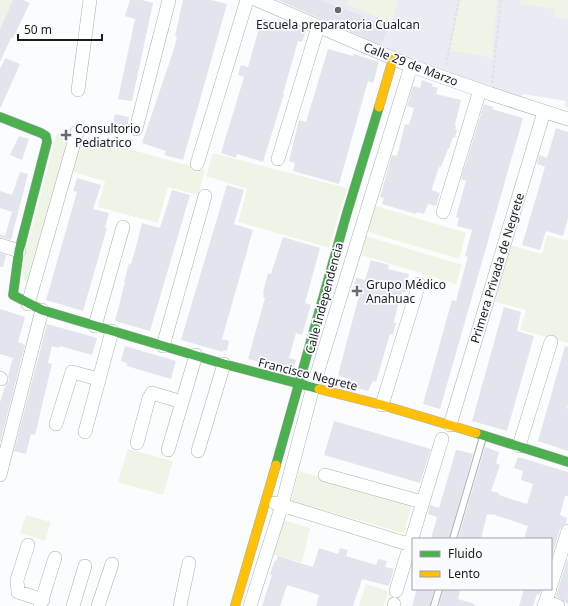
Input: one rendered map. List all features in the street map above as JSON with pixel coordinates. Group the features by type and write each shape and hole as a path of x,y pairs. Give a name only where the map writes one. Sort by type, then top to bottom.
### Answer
{"street":[{"path":"78,90 90,0"},
{"path":"136,129 169,0"},
{"path":"196,164 247,0"},
{"name":"Calle 29 de Marzo","path":"257,0 411,66 568,119"},
{"path":"278,159 318,27"},
{"name":"Calle Independencia","path":"235,606 300,384 346,216 393,59"},
{"name":"Calle Independencia","path":"250,606 282,506 313,387 411,66"},
{"path":"443,212 486,92"},
{"name":"Primera Privada de Negrete","path":"450,424 544,112"},
{"path":"0,117 41,133 46,136 47,142 19,252 0,245"},
{"path":"28,304 77,132"},
{"path":"163,346 204,196"},
{"path":"346,216 363,221"},
{"path":"96,326 123,227"},
{"name":"Francisco Negrete","path":"19,252 13,294 28,304 42,310 224,364 450,424 568,462"},
{"path":"382,405 419,284"},
{"path":"0,475 2,460 42,310"},
{"path":"85,432 112,331"},
{"path":"519,446 551,342"},
{"path":"168,450 196,355"},
{"path":"198,451 224,364"},
{"path":"56,424 72,372 98,379"},
{"path":"137,443 149,398 152,393 182,402"},
{"path":"413,538 422,502 442,439"},
{"path":"325,475 422,502"},
{"path":"265,500 411,545"},
{"path":"552,582 568,531"},
{"path":"396,591 412,541"},
{"path":"28,545 17,580 18,592 41,603 56,558"},
{"path":"180,606 189,563"},
{"path":"98,606 112,564"},
{"path":"73,606 86,566"},
{"path":"244,574 259,578"},
{"path":"547,599 558,606"}],"lane":[{"path":"453,538 483,435"},
{"path":"434,606 439,590"}],"path":[{"path":"444,78 459,0"},
{"path":"486,92 501,0"}],"shaded area":[{"path":"0,0 13,0 0,29"},
{"path":"277,0 568,0 568,108 565,107 566,101 522,94 521,98 443,71"},
{"path":"348,0 398,0 391,22 347,5"},
{"path":"460,0 497,0 492,58 450,50"},
{"path":"521,0 568,0 568,19 555,17 555,9 520,4"},
{"path":"57,132 69,137 28,287 23,277 22,267"},
{"path":"82,136 205,170 198,195 168,187 158,223 98,207 105,181 72,172"},
{"path":"213,153 347,188 329,248 238,222 247,189 206,176"},
{"path":"373,205 466,233 459,259 365,231"},
{"path":"547,235 568,241 568,343 520,330 526,310 495,302 510,245 542,254"},
{"path":"366,236 462,265 456,284 361,255"},
{"path":"128,449 173,461 163,495 118,482"},
{"path":"299,471 412,503 404,533 291,501"},
{"path":"26,515 51,522 45,541 20,533"},
{"path":"283,520 310,528 302,562 273,555"},
{"path":"366,584 388,591 384,606 359,606"}],"building":[{"path":"13,0 23,0 30,3 0,62 0,29"},
{"path":"130,0 142,0 153,3 132,101 118,99 135,19 125,16"},
{"path":"183,0 211,0 227,4 183,160 164,155 166,151 142,143 173,52"},
{"path":"278,0 320,0 389,26 381,45"},
{"path":"262,18 306,31 302,42 298,41 284,94 263,162 237,154 236,158 221,153 244,77 238,75 241,65 248,67"},
{"path":"328,49 353,56 354,54 379,62 373,83 368,81 339,184 293,171 295,163 289,161 299,120 306,122"},
{"path":"5,58 20,64 0,107 0,69"},
{"path":"422,80 433,84 432,86 438,88 436,94 461,100 455,125 455,129 457,130 455,138 453,137 441,167 439,167 433,185 432,190 440,193 436,206 428,204 424,214 417,212 416,214 382,204 384,198 380,197 392,155 397,156 405,124 409,125 414,108 407,106 413,86 420,88"},
{"path":"484,104 493,107 492,109 523,118 440,409 423,404 452,300 456,301 468,257 465,256 472,230 457,226 459,218 456,217 466,181 461,179"},
{"path":"115,114 129,117 126,133 111,133"},
{"path":"556,128 568,132 568,219 563,236 546,231 540,250 522,245 545,167 537,164 539,155 547,158"},
{"path":"19,136 29,139 22,160 10,155"},
{"path":"20,172 28,174 11,240 0,237 0,234 5,236 12,212 0,208 0,191 12,195"},
{"path":"77,178 101,185 93,209 109,213 105,227 107,228 83,311 46,300 77,192 73,191"},
{"path":"227,185 244,190 234,224 253,230 222,339 229,341 227,351 223,350 223,352 181,340"},
{"path":"172,190 190,195 150,331 115,321 129,263 131,264 142,223 160,228"},
{"path":"283,237 320,248 305,303 311,305 302,335 296,333 289,358 296,360 293,371 248,359 265,298 263,297 263,293 268,273 271,274"},
{"path":"0,253 6,255 3,267 0,267"},
{"path":"371,260 389,265 388,269 409,274 405,293 402,292 397,309 393,335 390,334 376,382 373,381 368,391 354,387 356,382 338,375 360,292 353,290 356,278 365,280"},
{"path":"504,307 521,312 517,331 534,336 507,431 472,421"},
{"path":"0,309 25,317 18,342 25,345 0,443 0,402 5,386 9,381 8,376 13,358 0,354"},
{"path":"47,324 97,338 92,355 60,346 59,348 52,346 48,363 52,364 35,435 31,434 26,454 14,451"},
{"path":"125,346 176,361 171,379 127,366 127,363 121,361"},
{"path":"565,346 568,347 568,451 538,441"},
{"path":"334,421 431,449 420,483 324,455"},
{"path":"485,447 499,452 496,463 500,465 491,491 527,504 533,484 521,480 523,471 514,468 518,457 568,472 568,496 565,496 560,515 567,518 566,523 560,529 552,555 552,538 524,538 528,526 492,514 487,514 481,538 458,538"},
{"path":"456,450 473,454 449,538 431,538 437,517 428,514 430,505 439,508"},
{"path":"319,548 338,554 340,548 348,550 346,556 376,565 378,559 387,561 385,567 394,569 389,586 362,579 353,606 316,606 319,595 287,585 280,606 262,606 272,575 270,574 278,556 313,567"},
{"path":"568,560 568,604 556,596"},
{"path":"417,590 434,590 430,606 412,606"},
{"path":"443,590 460,591 458,599 475,604 474,606 439,606"},
{"path":"524,590 542,590 539,595 537,594 533,606 519,606"}],"traffic: fast":[{"path":"276,465 346,216 379,107"},
{"path":"0,117 41,133 46,136 47,142 19,251 13,295 42,310 224,364 319,389"},
{"path":"476,433 568,462"}],"traffic: slow":[{"path":"379,107 393,59"},
{"path":"319,389 382,405 476,433"},
{"path":"235,606 276,465"}],"place":[{"name":"Escuela preparatoria Cualcan","path":"338,10"},
{"name":"Consultorio Pediatrico","path":"66,135"},
{"name":"Grupo Médico Anahuac","path":"357,291"}]}
